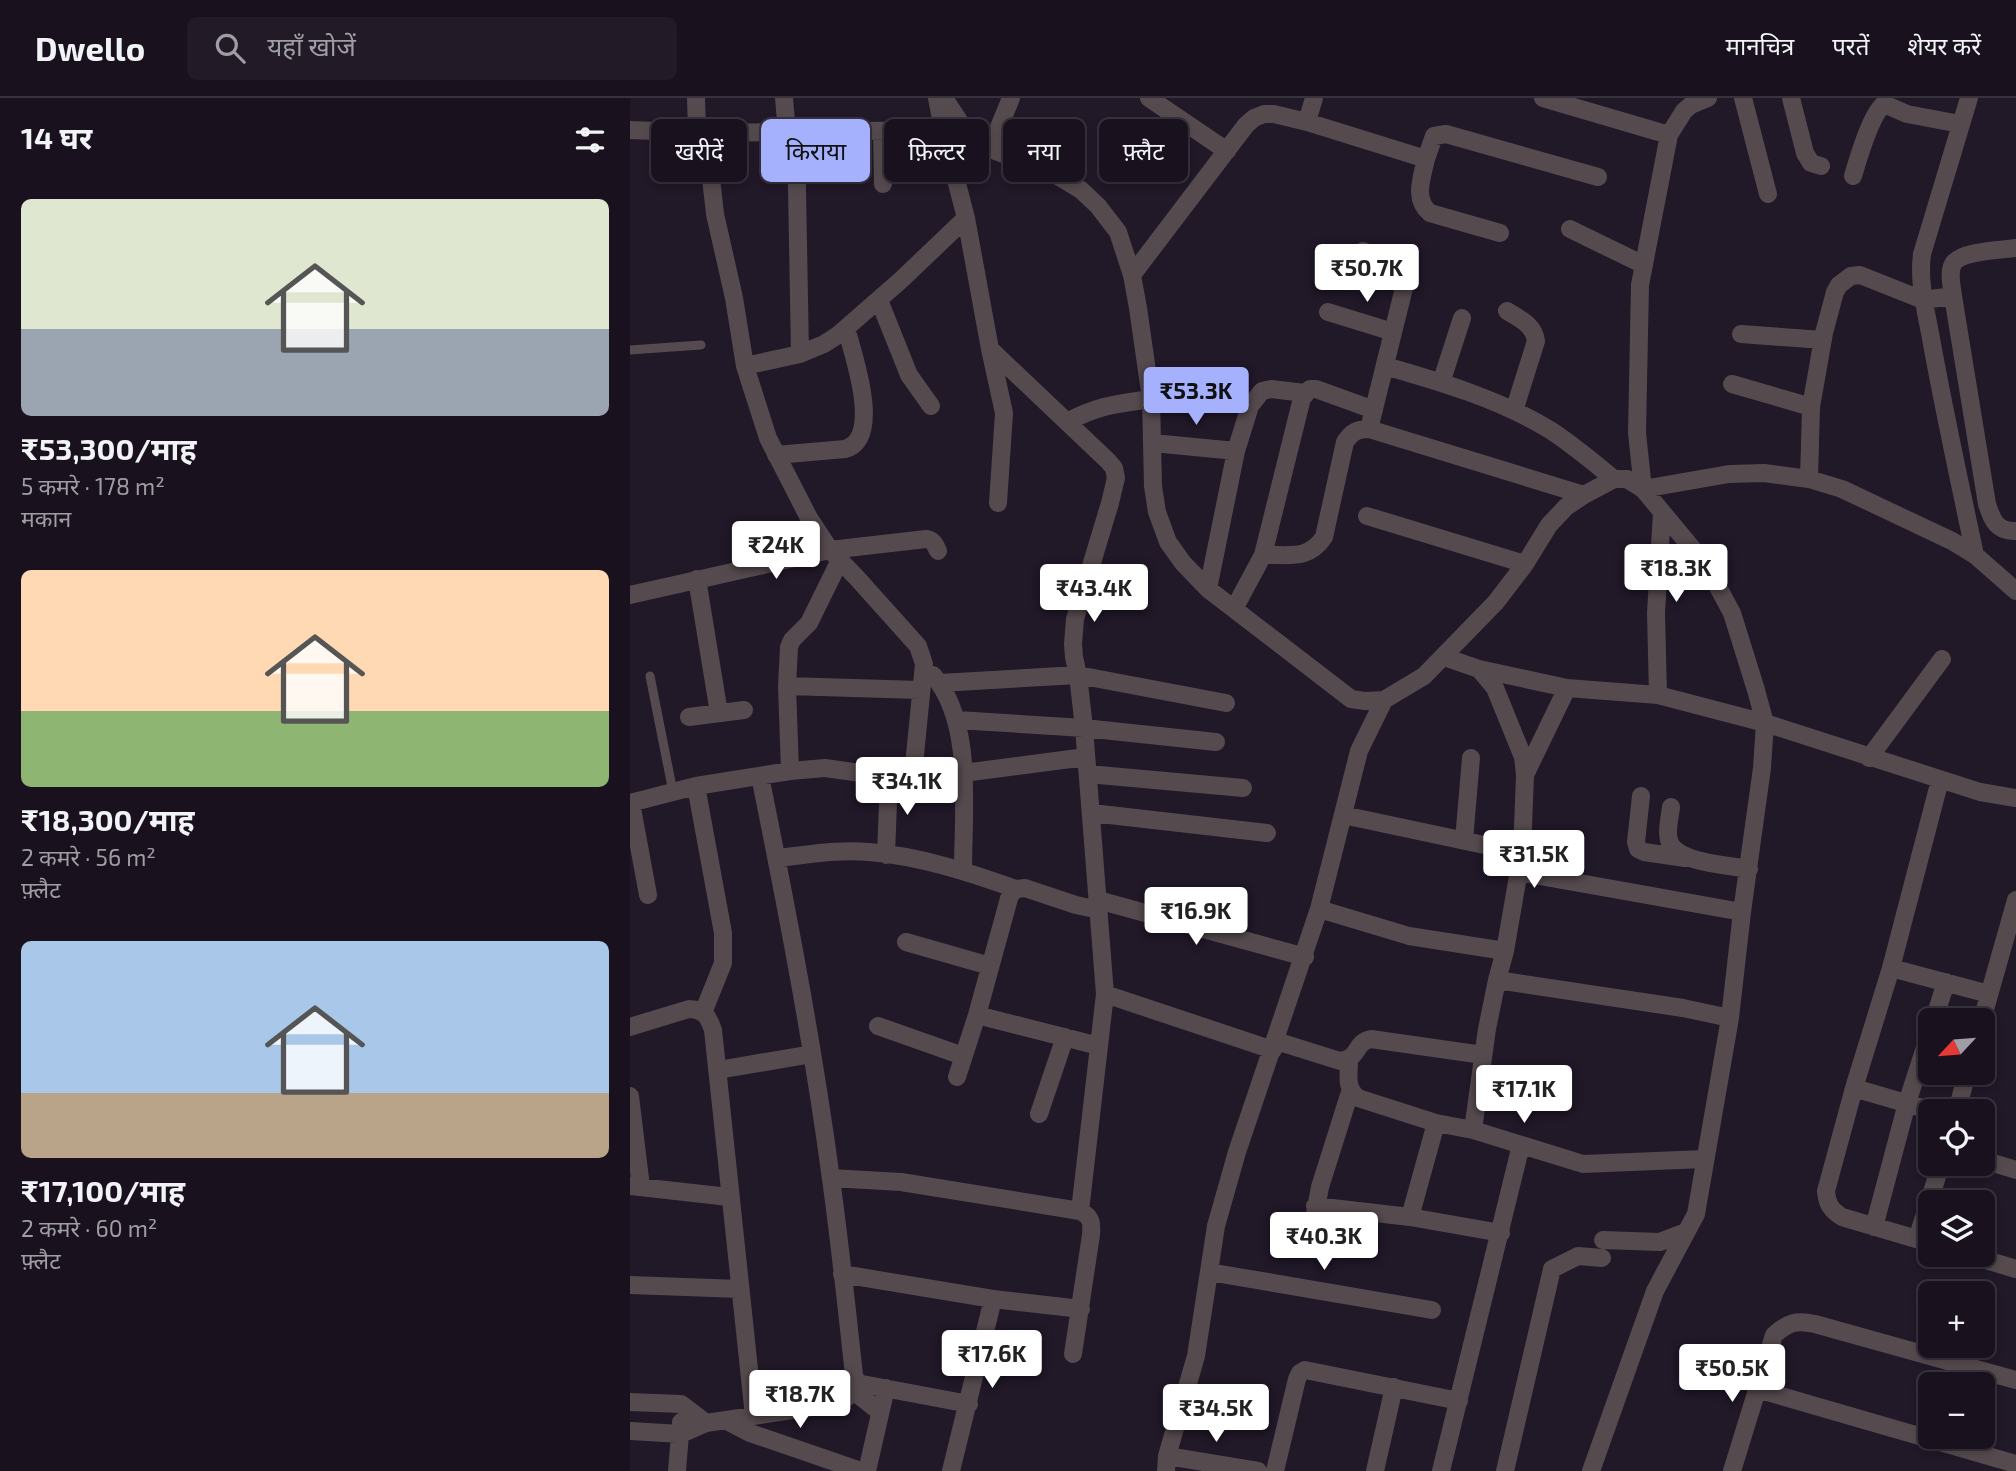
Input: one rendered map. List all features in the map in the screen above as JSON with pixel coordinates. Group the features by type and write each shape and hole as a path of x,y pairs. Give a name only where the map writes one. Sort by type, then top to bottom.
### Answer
{"street":[{"path":"696,98 700,119"},
{"path":"783,98 788,119"},
{"path":"937,98 941,119"},
{"path":"944,98 970,136 990,149 1048,170 1081,190 1098,206 1118,232 1132,275 1151,399 1153,486 1157,512 1168,542 1183,563 1208,589 1352,699 1384,700 1424,676 1496,602 1525,564 1549,525 1566,507 1614,479 1627,479 1643,489 1706,565 1732,613 1765,723 1762,768 1730,1018 1696,1214 1655,1291 1591,1471"},
{"path":"990,149 1011,98"},
{"path":"1149,98 1227,151"},
{"path":"1307,122 1314,98"},
{"path":"1543,98 1669,135"},
{"path":"1643,489 1637,433 1640,285 1669,135 1684,111 1708,98"},
{"path":"1743,98 1768,194"},
{"path":"1791,98 1805,153 1811,163 1821,166"},
{"path":"1969,98 1922,254 1920,269 1937,298 1987,504 1996,526 2016,531"},
{"path":"1853,176 1879,108 1884,104 1907,114 1960,124"},
{"path":"1132,275 1254,118 1273,114 1307,122 1426,159"},
{"path":"630,131 651,131"},
{"path":"870,132 882,132 883,184"},
{"path":"1500,233 1430,213 1423,208 1420,191 1434,136 1446,134 1598,177"},
{"path":"648,895 630,803 696,786 790,771 825,768 902,777 908,774 914,765 923,664 918,646 835,555 798,500 768,438 745,366 710,182"},
{"path":"797,182 800,355"},
{"path":"957,182 967,218 1004,413 998,503"},
{"path":"745,366 800,355 824,344 878,300 967,218"},
{"path":"1570,229 1644,265"},
{"path":"1975,555 1937,298 1957,258 2016,248"},
{"path":"1363,251 1395,266 1403,276 1404,288 1369,429"},
{"path":"1809,479 1811,407 1823,340 1839,285 1851,276 1860,275 1937,298"},
{"path":"878,300 909,375 931,406"},
{"path":"1507,311 1530,326 1535,334 1514,411"},
{"path":"1328,312 1393,332"},
{"path":"1441,383 1462,318"},
{"path":"776,455 845,449 852,447 861,437 863,395 846,328"},
{"path":"1741,334 1823,340"},
{"path":"990,349 1114,468 1115,478 1110,503 1075,619 1074,657 1079,675 1092,813 1105,994 1080,1211"},
{"path":"1385,366 1441,383 1514,411 1550,431 1614,479"},
{"path":"1732,384 1811,407"},
{"path":"1208,589 1236,451 1250,406 1262,391 1271,389 1305,393"},
{"path":"1234,609 1263,555 1305,393 1316,389 1374,410"},
{"path":"1067,422 1106,405 1151,399"},
{"path":"1263,555 1304,554 1317,547 1324,537 1345,442 1358,429 1369,429 1584,495"},
{"path":"1153,443 1236,451"},
{"path":"1643,489 1729,474 1764,473 1809,479 1852,494 1952,541 1975,555 2016,591"},
{"path":"1658,695 1656,613 1662,512"},
{"path":"1367,516 1525,564"},
{"path":"630,595 697,579 926,539 931,540 937,551"},
{"path":"790,771 787,686 789,647 792,640 809,623 835,555"},
{"path":"697,579 719,713"},
{"path":"1444,657 1479,669 1567,688 1658,695 1765,723 1980,792 2016,798"},
{"path":"1869,758 1942,659"},
{"path":"923,664 940,683 957,720 962,745 963,870"},
{"path":"1473,1130 1483,1055 1522,853 1525,775 1523,757 1495,688 1479,669"},
{"path":"940,683 1079,675 1226,703"},
{"path":"787,686 920,690"},
{"path":"1525,775 1567,688"},
{"path":"1258,1471 1166,1463 1196,1356 1216,1226 1237,1152 1320,909 1359,751 1384,700"},
{"path":"689,718 744,710"},
{"path":"957,720 1084,728 1216,741"},
{"path":"1464,840 1471,758"},
{"path":"963,773 1087,766 1243,788"},
{"path":"760,776 796,960 831,1178 855,1387 880,1412"},
{"path":"886,855 889,777"},
{"path":"1918,1239 1842,1217 1832,1210 1826,1191 1891,968 1940,780"},
{"path":"696,786 723,933 724,953 720,972 703,1013"},
{"path":"1641,796 1636,842 1639,849 1749,869"},
{"path":"1671,807 1668,840 1674,850 1685,858"},
{"path":"1092,813 1267,833"},
{"path":"1343,815 1522,853"},
{"path":"777,858 849,852 886,855 963,870 1016,889 1025,888 1076,905 1098,905 1305,957"},
{"path":"1518,872 1742,912"},
{"path":"957,1077 1010,895 1016,889"},
{"path":"1985,1008 2008,957 2016,900"},
{"path":"1320,909 1409,936 1505,951"},
{"path":"906,942 990,966"},
{"path":"1891,968 1989,995"},
{"path":"1497,980 1683,1008 1730,1018"},
{"path":"1938,1008 1947,982"},
{"path":"1105,994 1274,1046 1340,1061 1349,1060 1360,1045 1371,1039 1483,1055"},
{"path":"630,1027 689,1009 699,1009 709,1017 718,1070 754,1416"},
{"path":"977,1015 1099,1046"},
{"path":"878,1026 964,1056"},
{"path":"1039,1114 1065,1037"},
{"path":"718,1070 811,1054"},
{"path":"1310,1240 1315,1206 1350,1092 1349,1060"},
{"path":"1874,1227 1918,1069"},
{"path":"1854,1088 1918,1106"},
{"path":"1350,1092 1358,1098 1436,1123 1473,1130 1583,1164 1704,1159"},
{"path":"630,1096 635,1186 729,1196"},
{"path":"1410,1217 1436,1123"},
{"path":"1441,1471 1521,1145"},
{"path":"1995,1164 2016,1170"},
{"path":"831,1178 901,1182 1080,1211 1088,1215 1092,1222 1073,1354"},
{"path":"1315,1206 1410,1217 1500,1233"},
{"path":"1505,1471 1552,1269 1578,1256 1603,1249 1660,1242 1686,1232"},
{"path":"1995,1263 2016,1269"},
{"path":"1209,1272 1432,1310"},
{"path":"842,1274 993,1299 1081,1309"},
{"path":"630,1285 740,1289"},
{"path":"951,1471 993,1299"},
{"path":"1732,1471 1774,1335 1793,1322 1802,1321 2016,1380"},
{"path":"1275,1471 1292,1397 1300,1373 1305,1370 1459,1401"},
{"path":"855,1387 886,1388 969,1404"},
{"path":"630,1431 681,1434 706,1423 839,1403 849,1396 855,1387"},
{"path":"1375,1471 1394,1387"},
{"path":"867,1471 886,1388"},
{"path":"1757,1389 2016,1464"},
{"path":"630,1402 681,1404 706,1423"},
{"path":"677,1471 681,1404"},
{"path":"725,1420 750,1433 861,1471"}],"lane":[{"path":"630,350 701,345"},
{"path":"650,676 673,792"}]}
